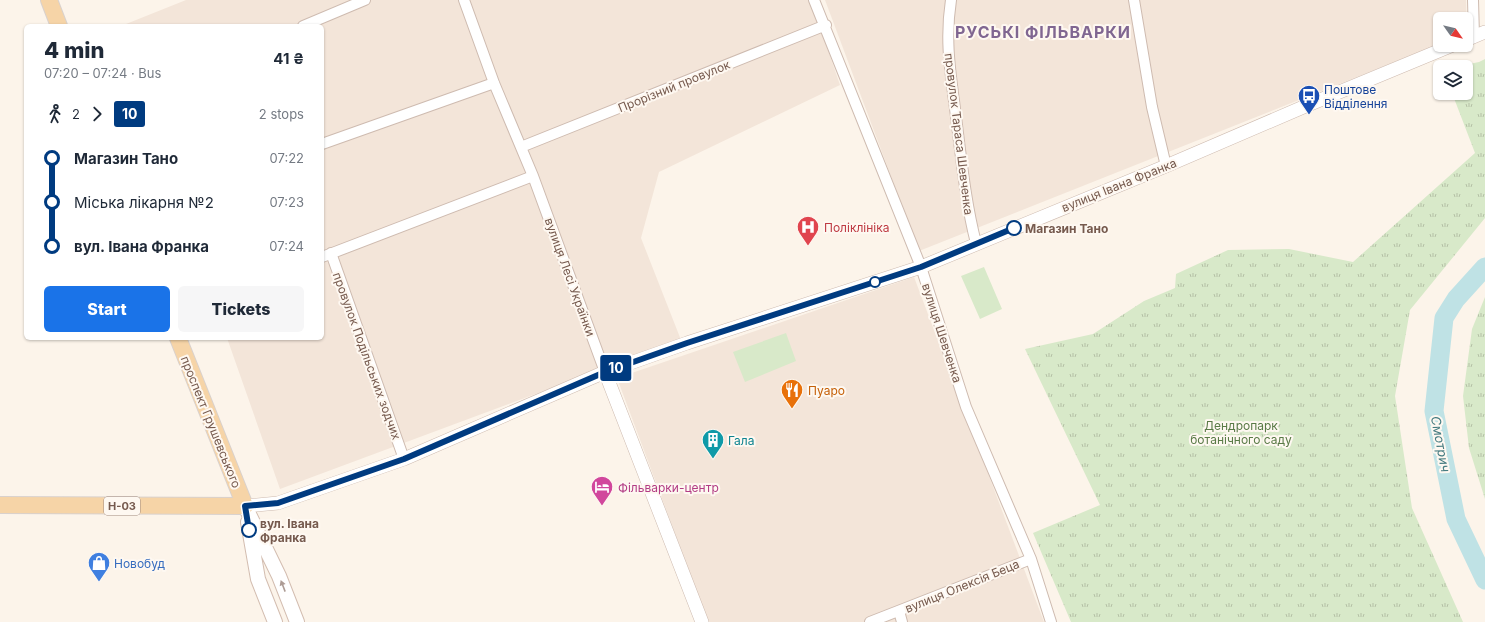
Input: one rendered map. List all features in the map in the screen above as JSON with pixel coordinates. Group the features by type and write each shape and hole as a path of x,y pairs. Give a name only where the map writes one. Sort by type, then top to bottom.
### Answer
{"main road":[{"path":"49,0 58,24"},
{"name":"проспект Грушевського","path":"179,340 245,506 279,576 297,622"},
{"name":"вулиця Івана Франка","path":"0,505 245,506"},
{"name":"проспект Грушевського","path":"245,506 258,579 275,622"}],"street":[{"path":"308,24 365,0"},
{"name":"вулиця Лесі Українки","path":"464,0 494,83 533,176 605,372 702,622"},
{"name":"вулиця Шевченка","path":"814,0 826,25 847,84 921,267 966,407 1031,559 1051,622"},
{"name":"провулок Тараса Шевченка","path":"951,0 947,34 949,61 964,186 976,243"},
{"path":"1134,0 1152,107 1166,166"},
{"path":"1473,0 1475,36"},
{"name":"Прорізний провулок","path":"521,147 826,25"},
{"name":"вулиця Івана Франка","path":"245,506 278,503 404,459 605,372 687,343 921,267 1436,52"},
{"path":"324,143 494,83"},
{"path":"326,255 533,176"},
{"name":"провулок Подільських зодчих","path":"326,255 404,459"},
{"name":"вулиця Олексія Беца","path":"870,622 1031,559"},
{"path":"899,611 902,622"}],"shaded area":[{"path":"186,0 808,0 818,21 840,85 659,172 641,238 681,340 280,489 228,340 324,340 324,24 126,24"},
{"path":"825,0 1466,0 1466,12 1433,12 1433,47 919,251"},
{"path":"914,277 1044,622 708,622 617,378"}],"green space":[{"name":"Дендропарк ботанічного саду","path":"1485,59 1485,218 1410,310 1395,396 1412,508 1463,622 1071,622 1033,533 1100,505 1025,349 1093,334 1144,301 1175,288 1176,274 1228,250 1289,249 1353,262 1475,153 1455,100 1473,100 1473,63"},
{"path":"984,267 1002,309 980,319 961,276"},
{"path":"1485,297 1485,499 1469,448 1463,396 1472,329"},
{"path":"786,333 796,361 745,382 733,352"}],"waterway":[{"name":"Смотрич","path":"1485,267 1456,299 1444,318 1434,411 1456,519 1485,580"}],"bus line":[{"name":"10","path":"249,530 245,506 278,503 404,459 605,372 687,343 921,267 1014,228"}],"place":[{"name":"Поштове Відділення","path":"1309,116"},
{"name":"Магазин Тано","path":"1014,228"},
{"name":"Поліклініка","path":"808,246"},
{"name":"Пуаро","path":"792,410"},
{"name":"Гала","path":"713,460"},
{"name":"Фільварки-центр","path":"602,506"},
{"name":"вул. Івана Франка","path":"249,530"},
{"name":"Новобуд","path":"99,582"}],"district":[{"name":"РУСЬКІ ФІЛЬВАРКИ","path":"1043,32"}]}
